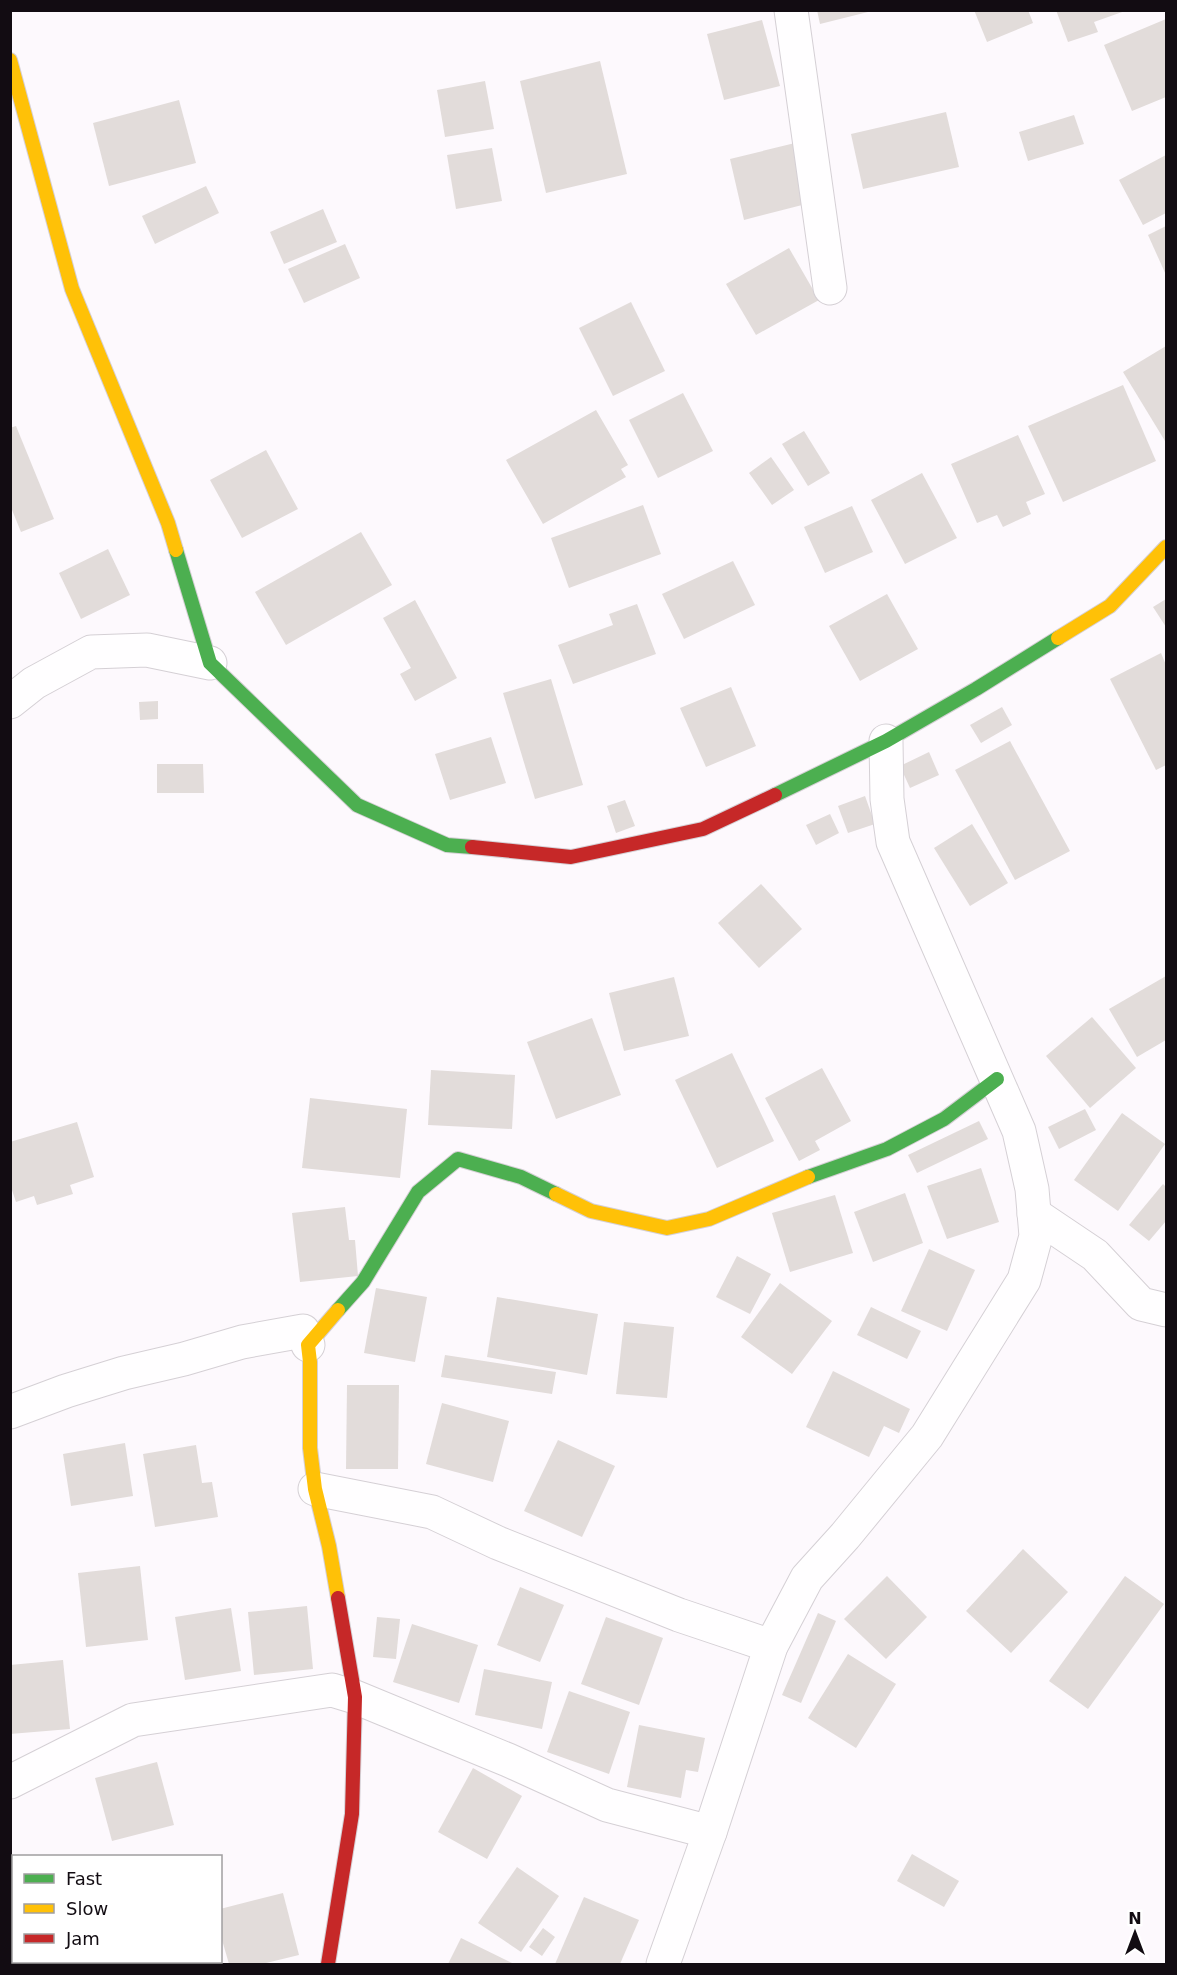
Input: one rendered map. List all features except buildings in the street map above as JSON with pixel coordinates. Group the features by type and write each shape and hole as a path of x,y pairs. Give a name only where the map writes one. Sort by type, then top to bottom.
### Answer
{"street":[{"path":"791,10 830,288"},
{"path":"10,60 72,289 168,523 210,663 357,805 447,845 571,857 703,829 886,741 976,689 1110,606 1167,547"},
{"path":"10,702 34,683 91,652 147,650 210,663"},
{"path":"663,1965 710,1832 771,1646 807,1578 845,1536 927,1436 1024,1280 1036,1236 1032,1189 1019,1131 893,842 887,799 886,741"},
{"path":"308,1345 363,1282 418,1192 458,1159 521,1177 591,1211 667,1228 708,1219 802,1179 887,1149 944,1119 997,1079"},
{"path":"1034,1214 1095,1255 1142,1304 1167,1310"},
{"path":"10,1412 124,1373 242,1342 303,1331 310,1362 310,1448 315,1489 329,1546 354,1698 352,1814 328,1965"},
{"path":"315,1489 432,1512 498,1544 679,1615 771,1646"},
{"path":"10,1782 133,1720 332,1690 508,1760 607,1805 710,1832"}],"traffic: fast":[{"path":"176,550 210,663 357,805 447,845 472,847"},
{"path":"775,795 886,741 1058,638"},
{"path":"808,1177 887,1149 944,1119 997,1079"},
{"path":"338,1310 363,1282 418,1192 458,1159 521,1177 556,1194"}],"traffic: slow":[{"path":"10,60 72,289 168,523 176,550"},
{"path":"1058,638 1110,606 1166,547"},
{"path":"556,1194 591,1211 667,1228 709,1219 808,1177"},
{"path":"338,1310 308,1345 310,1448 315,1489 329,1546 338,1598"}],"traffic: jam":[{"path":"472,847 571,857 703,829 775,795"},
{"path":"328,1964 352,1814 355,1697 338,1598"}]}
